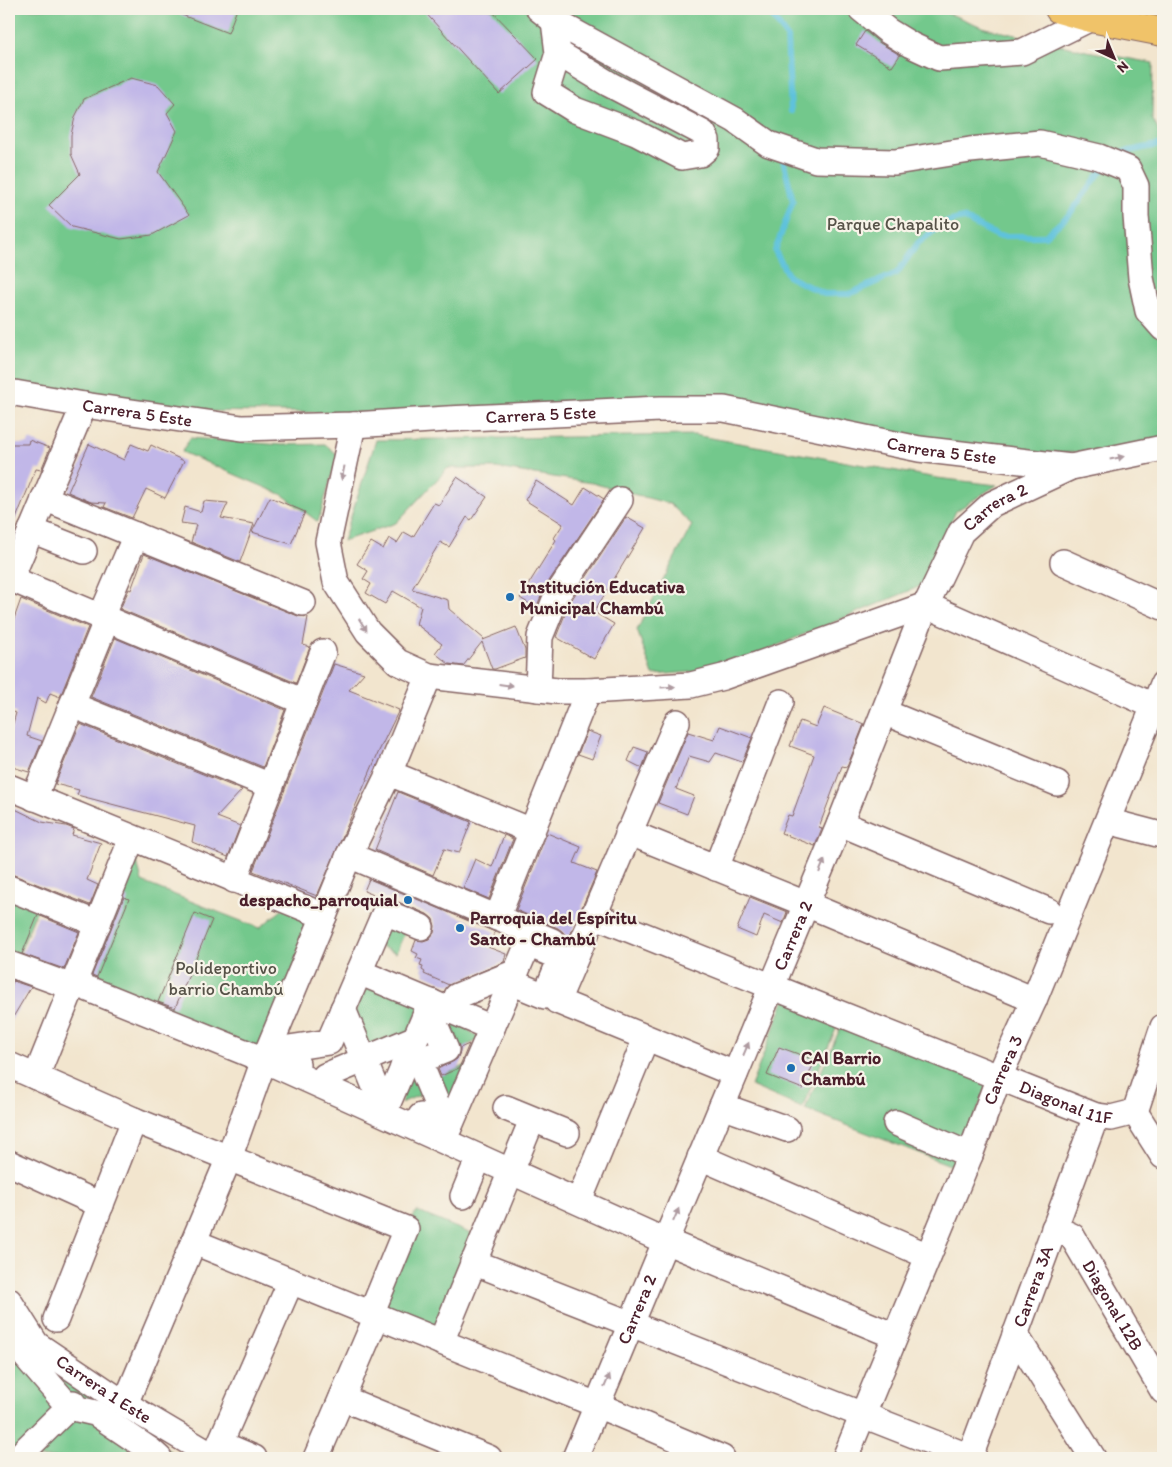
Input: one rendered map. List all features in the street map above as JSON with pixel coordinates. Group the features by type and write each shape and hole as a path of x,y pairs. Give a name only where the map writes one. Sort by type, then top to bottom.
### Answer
{"main road":[{"path":"1059,9 1091,18 1163,32"}],"street":[{"path":"861,9 911,45 939,58 1022,52 1091,18"},
{"path":"546,15 558,53 546,92 575,110 636,133 682,157 700,154 707,148 707,140 703,133 610,84 558,53"},
{"path":"546,15 735,120 769,144 816,160 895,162 970,150 1040,143 1099,157 1128,169 1136,186 1136,216 1141,278 1146,303 1148,311 1163,328"},
{"name":"Carrera 5 Este","path":"9,392 242,428 353,425 457,418 660,409 724,410 919,449 1071,467"},
{"path":"84,405 9,580 304,702"},
{"path":"353,425 328,542 336,582 368,632 398,662 429,676 557,691 691,685 723,677 926,605 1159,695"},
{"path":"1071,467 1163,448"},
{"name":"Carrera 2","path":"575,1458 840,823 926,605 961,532 992,504 1071,467"},
{"path":"44,498 302,603"},
{"path":"538,688 540,637 557,595 620,500"},
{"path":"31,530 84,551"},
{"path":"34,798 72,705 136,535"},
{"path":"1063,562 1163,608"},
{"path":"234,880 323,652"},
{"path":"125,1404 229,1158 264,1060 324,916 350,855 389,773 429,676"},
{"path":"497,918 588,691"},
{"name":"Carrera 3","path":"845,1458 970,1155 1000,1077 1034,1000 1159,695"},
{"path":"716,868 781,702"},
{"path":"72,705 271,786"},
{"path":"884,712 1057,783"},
{"path":"677,722 628,832 557,1001 735,1074"},
{"path":"389,773 532,832"},
{"path":"9,787 324,916"},
{"path":"840,823 1049,911"},
{"path":"1115,823 1160,835"},
{"path":"628,832 806,904 1034,1000"},
{"path":"36,1077 132,838"},
{"path":"350,855 578,952"},
{"path":"9,888 98,924"},
{"path":"421,927 385,912 329,1042 282,1049 278,1052 279,1056 449,1128 514,977 486,984 457,996"},
{"name":"Diagonal 11F","path":"593,915 1096,1116 1111,1118 1135,1112"},
{"path":"9,964 74,986 264,1060 666,1241 896,1336"},
{"path":"359,972 430,1005 495,1020"},
{"path":"486,984 495,1020"},
{"path":"389,1103 413,1056 430,1005"},
{"path":"343,1008 364,1060 389,1103"},
{"path":"579,1201 646,1038"},
{"path":"1161,1038 1135,1112 1163,1156"},
{"path":"324,1076 364,1060 413,1056"},
{"path":"413,1056 446,1126"},
{"path":"9,1065 134,1120 406,1229 342,1398 316,1458"},
{"path":"389,1103 432,1094"},
{"path":"722,1106 787,1129"},
{"path":"506,1108 567,1133"},
{"name":"Carrera 3A","path":"963,1456 1015,1334 1096,1116"},
{"path":"56,1319 134,1120"},
{"path":"441,1342 532,1120"},
{"path":"896,1123 970,1155"},
{"path":"463,1196 479,1157"},
{"path":"700,1157 928,1256"},
{"path":"9,1163 101,1205"},
{"name":"Diagonal 12B","path":"1054,1228 1072,1236 1163,1390"},
{"path":"194,1242 597,1405 722,1458"},
{"path":"473,1262 864,1414 963,1456"},
{"path":"217,1453 291,1281"},
{"name":"Carrera 1 Este","path":"9,1301 36,1344 80,1397 125,1404 217,1453 254,1458"},
{"path":"1015,1334 1093,1458"},
{"path":"9,1337 80,1397 95,1413 159,1458"},
{"path":"17,1458 80,1397"},
{"path":"342,1398 489,1458"}],"green space":[{"name":"Parque Chapalito","path":"9,9 938,9 985,28 1087,51 1153,63 1152,118 1163,140 1163,440 1104,451 1019,454 775,422 380,413 183,411 9,388"},
{"path":"694,435 937,478 997,485 956,511 921,586 718,670 653,675 637,630 692,525 670,504 592,483 496,468 448,468 396,523 343,541 376,440"},
{"path":"190,438 282,445 325,444 338,455 318,522 283,495 182,452"},
{"name":"Polideportivo barrio Chambú","path":"133,845 142,882 259,928 287,906 317,918 260,1055 80,981"},
{"path":"9,890 40,902 15,964 9,962"},
{"path":"387,916 408,925 396,953 375,944"},
{"path":"368,981 421,1003 407,1038 366,1054 352,1020"},
{"path":"785,999 839,1022 802,1108 751,1086"},
{"path":"437,1010 482,1039 451,1052"},
{"path":"842,1024 989,1080 955,1167 805,1109"},
{"path":"472,1063 448,1120 431,1080"},
{"path":"412,1068 427,1092 401,1103"},
{"path":"416,1211 479,1237 440,1337 375,1312"},
{"path":"9,1320 95,1399 180,1458 9,1458"}],"building":[{"path":"169,9 237,9 228,33"},
{"path":"422,9 490,9 538,59 499,94"},
{"path":"865,31 900,55 892,67 856,45"},
{"path":"131,78 158,85 175,104 167,113 177,131 158,172 189,215 152,235 121,239 72,227 49,205 80,174 71,154 71,135 75,117 84,99"},
{"path":"29,440 50,448 41,470 36,469 9,536 9,444 28,444"},
{"path":"89,444 124,460 131,444 148,451 151,445 184,461 165,498 146,489 132,518 104,507 106,503 91,502 68,492"},
{"path":"457,477 487,497 471,520 467,517 449,547 440,542 412,589 448,600 449,609 483,640 516,627 525,650 525,658 495,669 492,669 482,642 463,666 449,664 435,653 442,644 416,624 421,607 393,591 385,604 366,593 371,584 363,579 368,571 357,564 371,542 383,549 389,538 397,543 404,532 413,537 434,503 439,505"},
{"path":"536,481 574,505 585,487 604,499 545,587 536,608 520,598 556,540 554,538 563,524 525,500"},
{"path":"270,497 305,512 291,544 252,532"},
{"path":"204,501 228,503 221,518 254,524 240,562 191,542 196,525 181,523 185,507 201,512"},
{"path":"626,517 645,528 594,612 614,624 594,659 556,637 570,602"},
{"path":"144,554 298,616 308,617 303,645 310,647 296,683 120,609 129,589 131,590"},
{"path":"21,599 88,627 60,697 50,693 46,703 37,698 27,736 42,741 29,772 9,766 9,737 16,713 9,710 9,633"},
{"path":"115,638 285,710 263,767 91,697"},
{"path":"334,664 364,673 349,690 399,710 379,751 317,896 253,871"},
{"path":"824,708 864,724 847,767 842,766 819,827 822,828 815,846 781,833 788,815 792,816 814,755 790,746 800,721 816,727"},
{"path":"80,724 242,790 217,817 240,826 228,857 192,842 195,826 77,795 79,790 55,784"},
{"path":"720,726 752,738 742,762 716,753 710,762 689,756 676,789 694,796 687,814 658,803 688,732 714,740"},
{"path":"587,731 601,736 592,759 578,754"},
{"path":"634,747 648,752 642,768 628,761"},
{"path":"398,792 471,822 459,853 444,849 433,875 375,850"},
{"path":"9,806 42,822 74,829 72,835 101,843 87,880 98,885 90,905 9,874"},
{"path":"547,833 581,847 574,863 597,872 568,940 558,928 516,910"},
{"path":"504,835 513,839 489,899 463,888 475,859 492,867"},
{"name":"Parroquia del Espíritu Santo - Chambú","path":"369,879 495,932 488,947 506,954 504,962 449,985 424,974 423,966 420,965 422,960 416,958 418,954 412,951 416,940 423,941 429,939 434,933 433,919 427,914 391,899 381,898 364,891"},
{"path":"124,897 129,899 97,977 92,975"},
{"path":"750,897 787,912 783,923 764,915 756,937 737,929"},
{"path":"195,913 212,920 175,1008 158,1002"},
{"path":"38,915 79,932 64,969 22,954"},
{"path":"13,981 31,987 9,1024 9,992"},
{"path":"469,1044 459,1068 441,1076 438,1069 457,1059 460,1048"},
{"name":"CAI Barrio Chambú","path":"779,1047 815,1060 803,1089 767,1075"}],"waterway":[{"path":"767,9 787,37 791,111"},
{"path":"1114,154 1163,144"},
{"path":"783,159 793,201 775,251 789,277 824,294 849,294 897,273 918,243 944,223 963,218 998,236 1045,236 1069,215 1102,170"}],"place":[{"name":"Institución Educativa Municipal Chambú","path":"510,597"},
{"name":"despacho_parroquial","path":"408,900"},
{"name":"Parroquia del Espíritu Santo - Chambú","path":"460,928"},
{"name":"CAI Barrio Chambú","path":"791,1068"}]}
